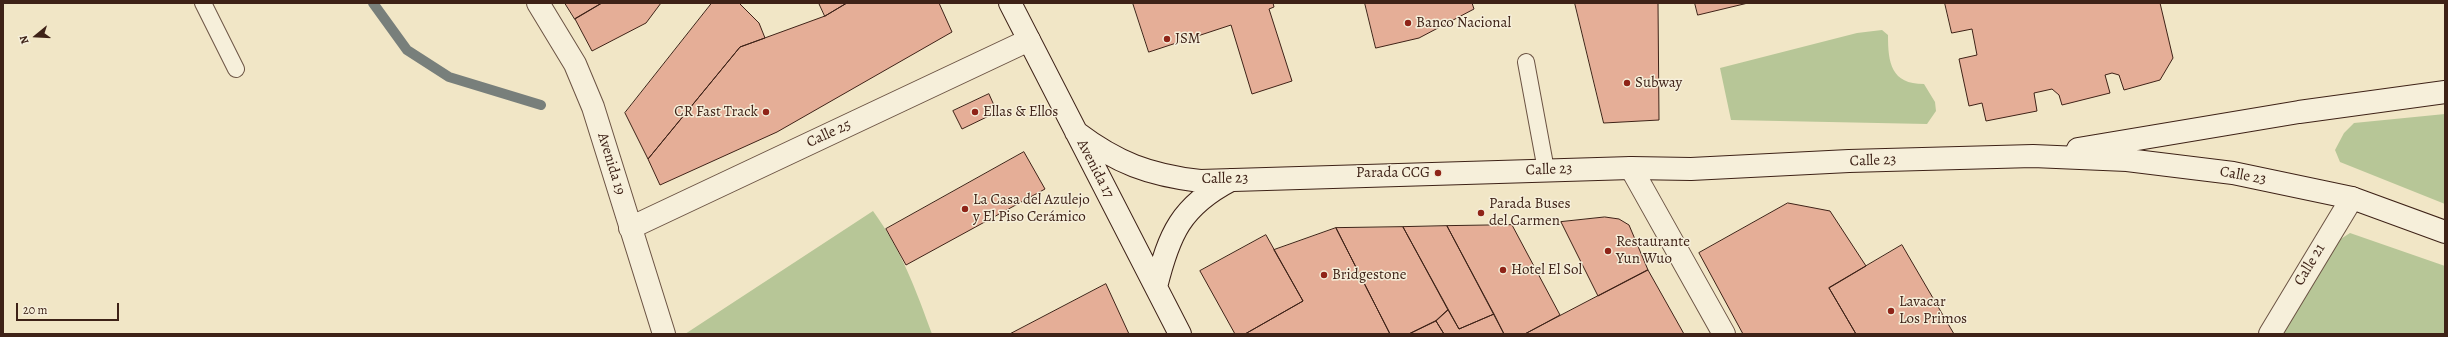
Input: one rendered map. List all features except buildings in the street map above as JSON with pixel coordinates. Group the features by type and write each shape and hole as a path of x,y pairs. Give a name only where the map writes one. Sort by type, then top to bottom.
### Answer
{"main road":[{"name":"Avenida 19","path":"538,3 575,64 594,107 630,228 664,334"},
{"name":"Avenida 17","path":"1010,3 1180,334"},
{"name":"Calle 25","path":"630,228 1029,40"},
{"name":"Calle 23","path":"2033,156 2299,112 2445,92"},
{"name":"Calle 23","path":"1076,132 1098,148 1143,170 1168,177 1200,181 1546,170 1631,168 1691,169 1849,161 2033,156 2127,160 2233,173 2356,199 2445,232"},
{"path":"1631,168 1724,334"},
{"path":"1156,287 1165,250 1173,232 1199,201 1215,188 1232,179"},
{"name":"Calle 21","path":"2270,334 2356,199"}],"lane":[{"path":"203,3 236,69"},
{"path":"1526,62 1546,170"}],"green space":[{"path":"1882,30 1888,35 1891,63 1898,76 1913,83 1924,84 1935,102 1936,111 1927,124 1731,120 1720,68 1857,33"},
{"path":"2445,114 2445,204 2340,162 2335,150 2344,133 2354,123"},
{"path":"873,211 883,225 900,255 914,286 932,334 685,334"},
{"path":"2350,233 2445,266 2445,334 2283,334 2336,242"}],"waterway":[{"path":"373,3 407,50 449,77 541,105"}],"place":[{"name":"Banco Nacional","path":"1408,23"},
{"name":"JSM","path":"1167,39"},
{"name":"Subway","path":"1627,83"},
{"name":"CR Fast Track","path":"766,112"},
{"name":"Ellas & Ellos","path":"975,112"},
{"name":"Parada CCG","path":"1438,173"},
{"name":"La Casa del Azulejo y El Piso Cerámico","path":"965,209"},
{"name":"Parada Buses del Carmen","path":"1481,213"},
{"name":"Restaurante Yun Wuo","path":"1608,251"},
{"name":"Hotel El Sol","path":"1503,270"},
{"name":"Bridgestone","path":"1324,275"},
{"name":"Lavacar Los Primos","path":"1891,311"}]}
